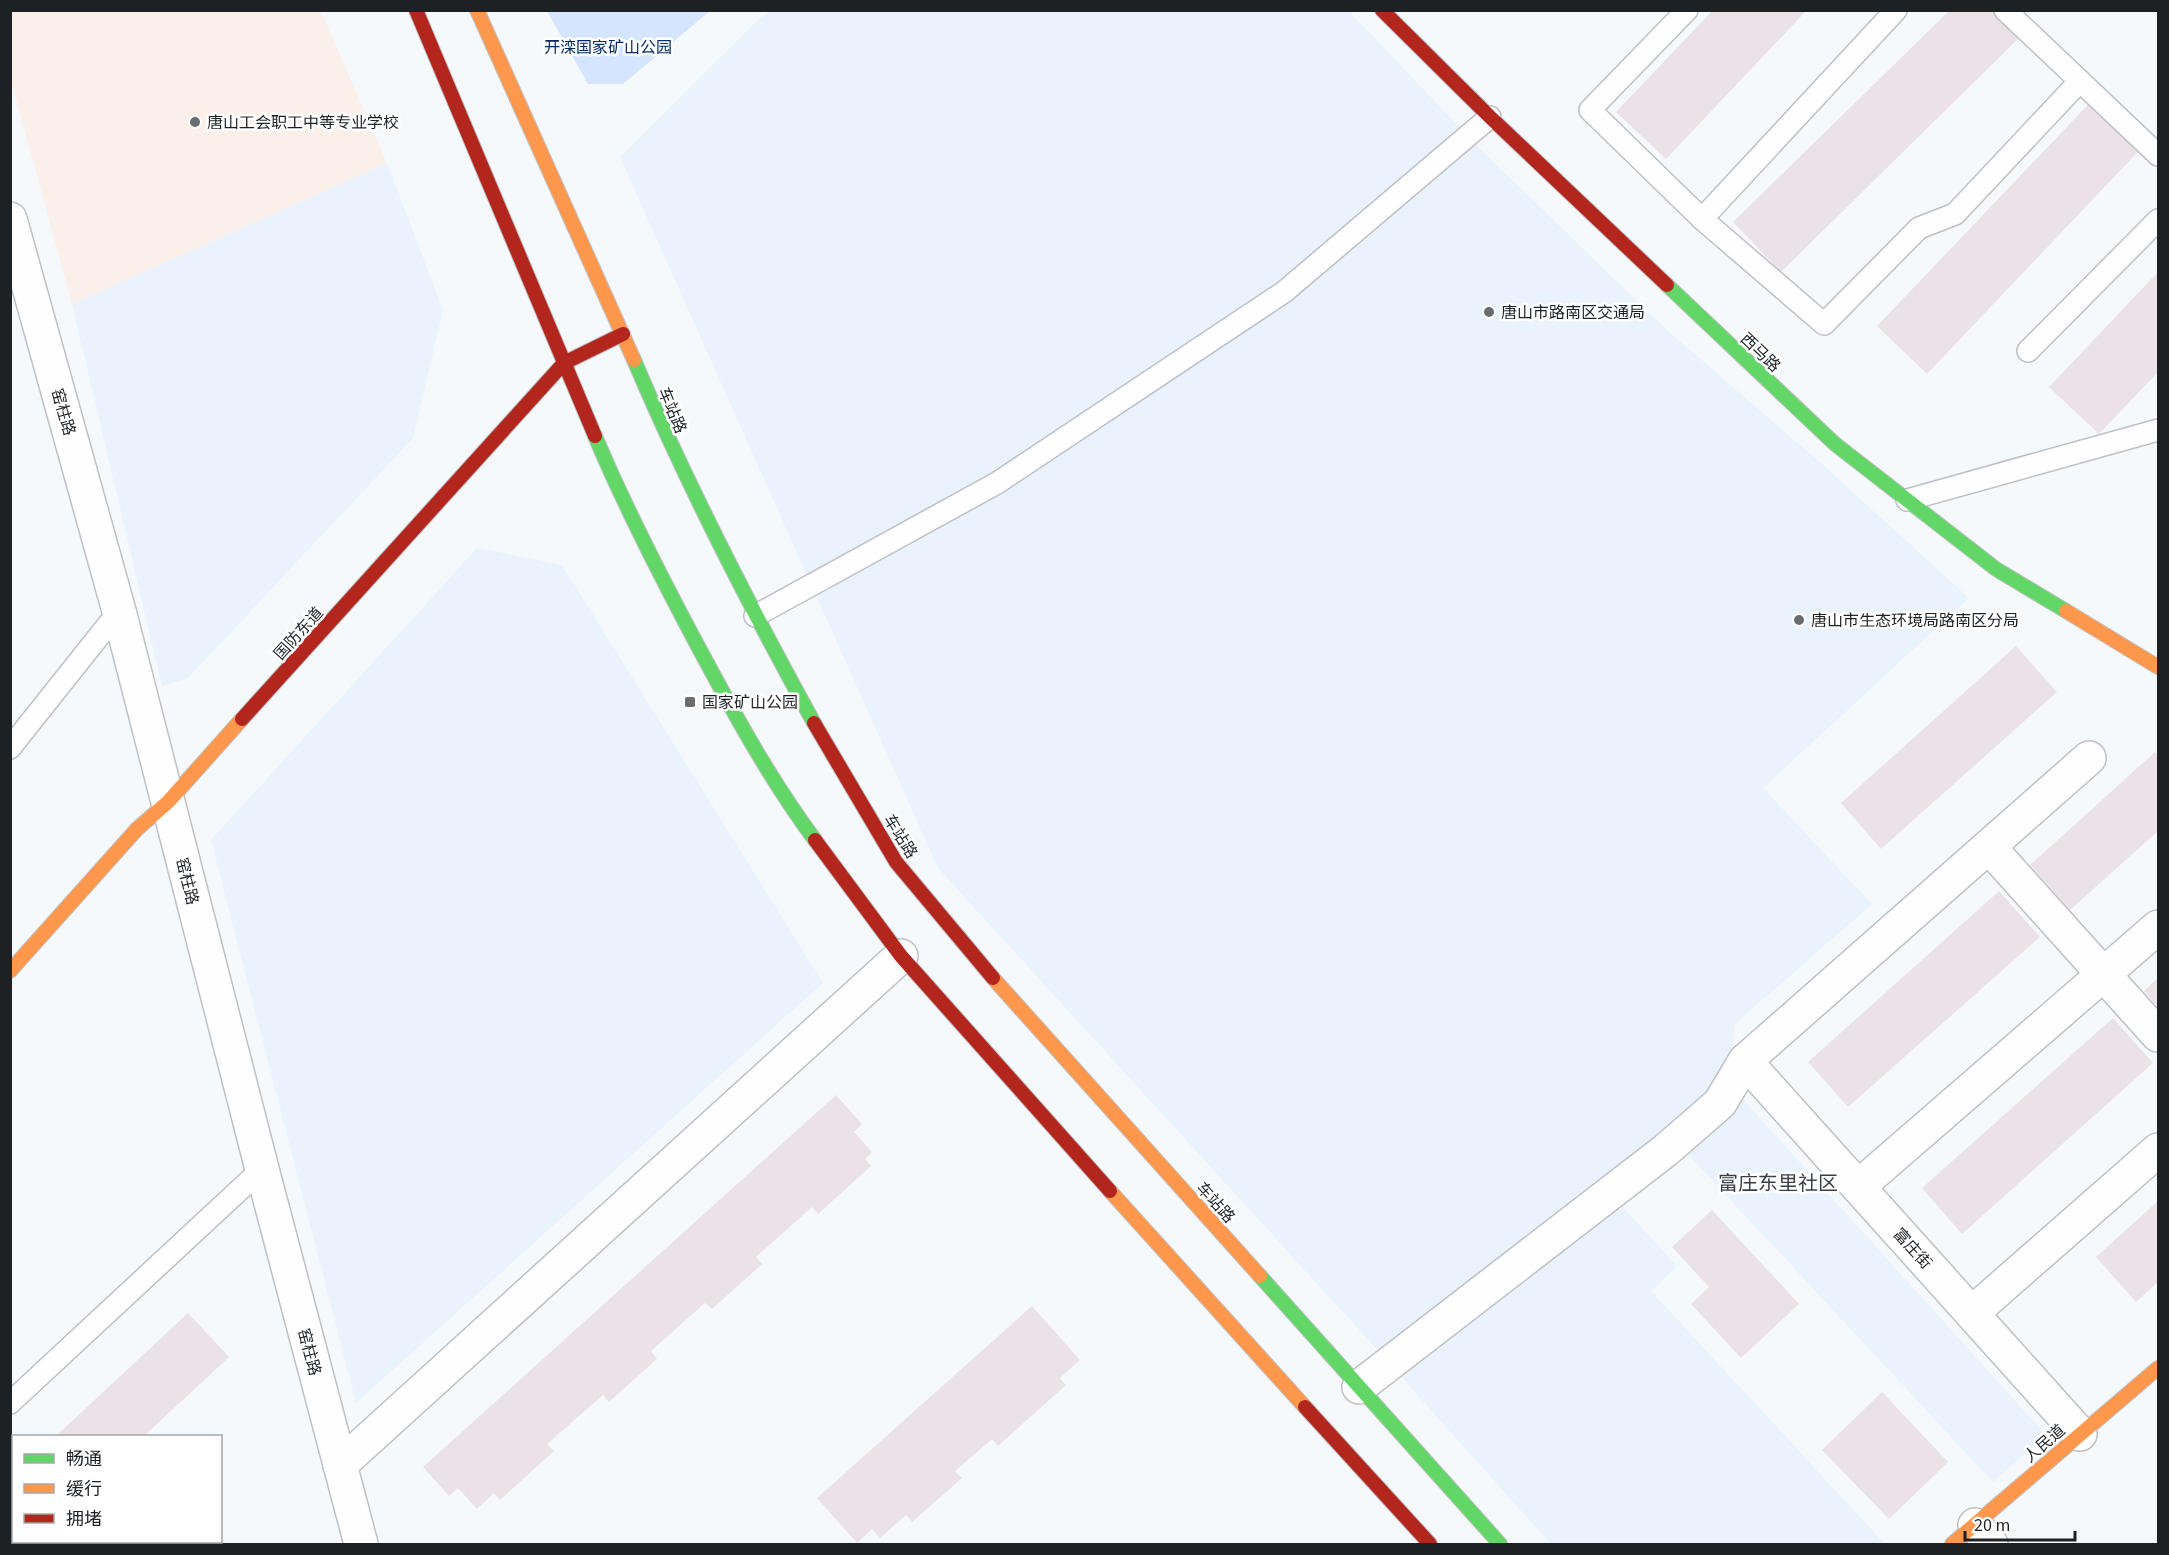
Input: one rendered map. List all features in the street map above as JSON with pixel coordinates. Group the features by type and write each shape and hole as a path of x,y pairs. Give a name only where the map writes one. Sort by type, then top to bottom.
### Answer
{"main road":[{"path":"416,10 616,484 655,565 739,724 811,835 901,956 1065,1142 1430,1545"},
{"name":"车站路","path":"477,10 623,334 669,443 754,616 822,738 896,862 990,975 1500,1545"},
{"name":"西马路","path":"1382,10 1490,117 1835,444 1996,568 2158,667"},
{"name":"国防东道","path":"10,971 137,829 168,802 564,363 623,334"},
{"name":"人民道","path":"1973,1538 2080,1434 2158,1368"}],"street":[{"name":"窑柱路","path":"10,219 119,611 361,1545"},
{"path":"1359,1387 1666,1150 1720,1102 1745,1061 2089,758"},
{"path":"1989,847 2158,1035"},
{"path":"1858,1187 2158,927"},
{"path":"340,1465 901,956"},
{"name":"富庄街","path":"1745,1061 2080,1434"},
{"path":"1971,1314 2158,1150"}],"lane":[{"path":"1687,10 1590,110 1702,219 1824,324 1919,228 1955,214 2080,81"},
{"path":"1702,219 1896,10"},
{"path":"2005,10 2158,154"},
{"path":"754,616 998,483 1284,292 1490,117"},
{"path":"2028,351 2158,220"},
{"path":"1907,500 2158,430"},
{"path":"10,748 119,611"},
{"path":"10,1403 262,1169"}],"shaded area":[{"name":"唐山工会职工中等专业学校","path":"10,11 321,11 387,163 72,304 11,81"},
{"path":"771,11 1349,11 1478,147 1668,331 1822,464 1969,598 1763,788 1872,904 1735,1024 1728,1082 1383,1356 938,868 620,157 759,19"},
{"path":"387,163 443,310 413,438 188,678 162,686 72,304"},
{"path":"477,548 562,565 823,983 356,1403 211,840"},
{"path":"1741,1097 2046,1435 1993,1482 1683,1149"},
{"path":"1617,1201 1677,1266 1651,1291 1885,1544 1551,1544 1394,1369"}],"green space":[{"name":"开滦国家矿山公园","path":"547,11 710,11 623,84 588,84"}],"building":[{"path":"1713,10 1807,10 1666,159 1616,112"},
{"path":"1950,10 2000,10 2023,34 1781,272 1733,222"},
{"path":"2103,89 2153,136 1927,374 1877,326"},
{"path":"2158,272 2158,372 2099,434 2049,387"},
{"path":"2016,646 2057,692 1881,849 1841,803"},
{"path":"2155,752 2158,755 2158,831 2070,910 2030,865"},
{"path":"1999,891 2040,937 1848,1107 1808,1062"},
{"path":"2158,978 2158,1007 2144,991"},
{"path":"2113,1018 2153,1063 1962,1234 1922,1188"},
{"path":"836,1095 862,1124 854,1132 872,1152 865,1159 871,1166 818,1214 812,1207 756,1257 762,1264 712,1309 705,1303 651,1351 657,1359 609,1402 603,1395 547,1444 554,1451 500,1500 494,1493 477,1509 458,1488 449,1496 423,1467"},
{"path":"2158,1201 2158,1282 2136,1302 2096,1257"},
{"path":"1712,1210 1799,1304 1741,1358 1691,1304 1709,1287 1672,1247"},
{"path":"1032,1306 1080,1360 1060,1378 1066,1385 998,1446 992,1439 955,1471 962,1478 912,1522 906,1515 880,1538 872,1529 857,1543 817,1498"},
{"path":"188,1313 229,1357 145,1435 57,1435"},
{"path":"1882,1392 1948,1462 1889,1519 1822,1450"}],"traffic: fast":[{"path":"1667,285 1835,444 1996,569 2066,611"},
{"path":"634,360 675,453 720,544 814,723"},
{"path":"595,436 642,538 721,689 750,741 815,840"},
{"path":"1260,1276 1500,1544"}],"traffic: slow":[{"path":"477,10 634,360"},
{"path":"2066,611 2158,667"},
{"path":"10,971 137,829 168,802 242,719"},
{"path":"993,978 1260,1276"},
{"path":"1110,1191 1305,1407"},
{"path":"1952,1544 2158,1368"}],"traffic: jam":[{"path":"416,10 595,436"},
{"path":"1382,10 1490,117 1667,285"},
{"path":"242,719 564,363 623,334"},
{"path":"814,723 896,862 993,978"},
{"path":"815,840 901,956 1110,1191"},
{"path":"1305,1407 1430,1544"}],"place":[{"name":"唐山工会职工中等专业学校","path":"195,122"},
{"name":"唐山市路南区交通局","path":"1489,312"},
{"name":"唐山市生态环境局路南区分局","path":"1799,620"},
{"name":"国家矿山公园","path":"690,702"}],"district":[{"name":"富庄东里社区","path":"1778,1183"}]}
